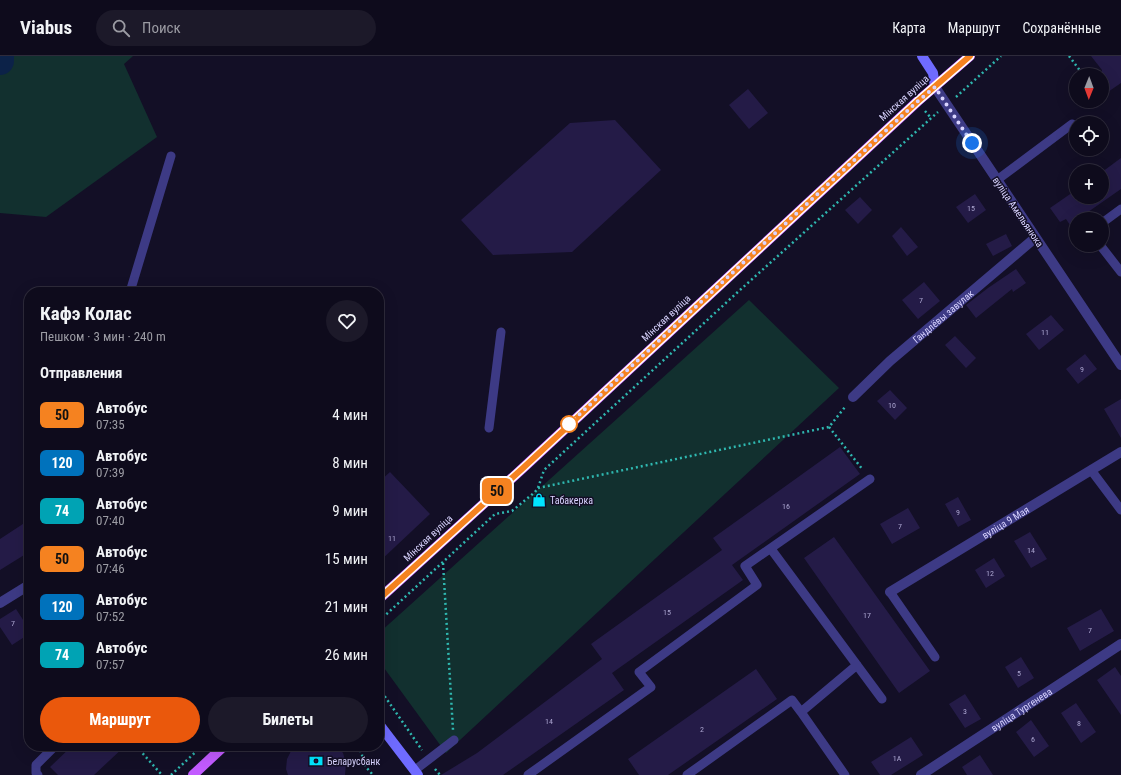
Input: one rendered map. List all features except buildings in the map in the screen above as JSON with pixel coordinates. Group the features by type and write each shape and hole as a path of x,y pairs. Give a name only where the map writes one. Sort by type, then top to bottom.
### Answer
{"main road":[{"name":"вуліца Амельянюка","path":"922,56 933,72 935,87"},
{"name":"Мінская вуліца","path":"384,594 523,468 912,107 970,56"},
{"path":"384,731 416,773"},
{"path":"193,775 219,751"}],"street":[{"name":"вуліца Амельянюка","path":"935,87 1121,365"},
{"name":"Гандлёвы завулак","path":"853,397 890,361 1035,238"},
{"name":"вуліца 9 Мая","path":"890,592 1121,452"},
{"path":"0,603 24,588"},
{"name":"вуліца Тургенева","path":"921,775 1121,644"}],"lane":[{"path":"997,180 1069,126"},
{"path":"132,287 171,156"},
{"path":"1109,218 1121,209"},
{"path":"1105,252 1121,272"},
{"path":"489,428 501,332"},
{"path":"1091,470 1121,510"},
{"path":"528,775 651,687 640,672 757,585 746,566 870,479"},
{"path":"771,549 882,699"},
{"path":"890,592 935,657"},
{"path":"801,712 857,665"},
{"path":"687,775 792,700 845,775"},
{"path":"416,773 429,760 454,740"},
{"path":"38,775 36,773 36,764 50,751"}],"path":[{"path":"384,616 495,514 512,512 538,488 544,470 729,300 1001,56"},
{"path":"1069,56 1078,68"},
{"path":"538,488 829,426 853,397"},
{"path":"829,426 870,479"},
{"path":"442,562 454,740"},
{"path":"384,695 440,775"},
{"path":"140,751 162,775"},
{"path":"170,775 196,751"},
{"path":"360,751 366,767 373,775"}],"green space":[{"path":"0,56 133,56 124,64 157,137 46,217 0,213"},
{"path":"749,300 839,388 446,753 384,668 384,628"}],"waterway":[{"path":"0,56 0,61"}],"bus line":[{"name":"50","path":"384,594 523,468 918,101 970,56"}],"place":[{"name":"Табакерка","path":"539,500"},
{"name":"Беларусбанк","path":"316,761"}],"route":[{"path":"569,424 918,101 935,87 972,143"}]}
